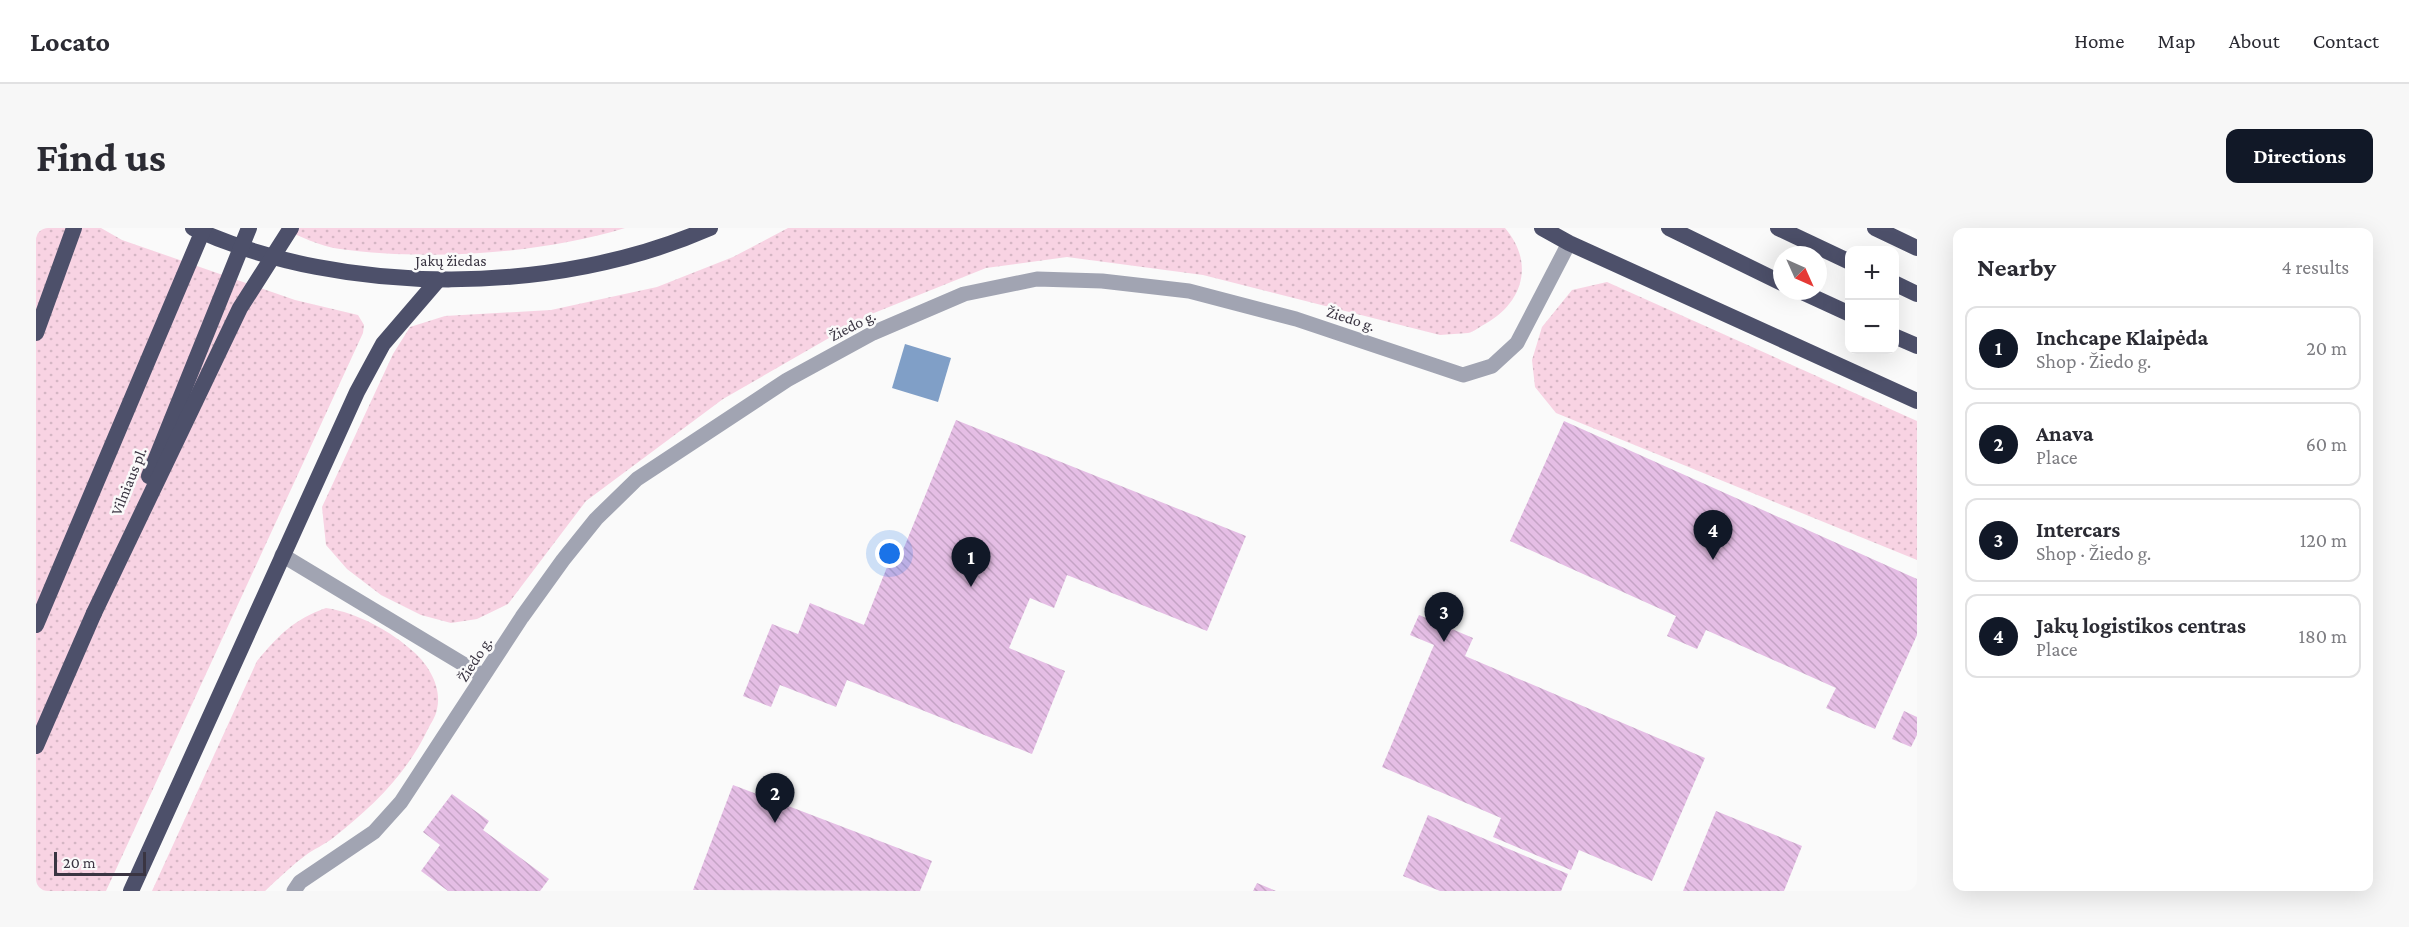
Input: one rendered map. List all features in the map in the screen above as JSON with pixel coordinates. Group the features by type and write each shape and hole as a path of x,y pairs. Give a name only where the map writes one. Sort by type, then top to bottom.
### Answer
{"highway":[{"path":"36,333 74,228"},
{"name":"Jakų žiedas","path":"193,228 273,256 326,268 383,276 438,280 517,276 590,266 655,248 710,228"},
{"name":"Vilniaus pl.","path":"36,624 204,228"},
{"name":"Vilniaus pl.","path":"36,746 94,613 249,228"},
{"path":"94,613 240,308 291,228"},
{"path":"1542,228 1569,243 1917,401"},
{"path":"1669,228 1773,279"},
{"path":"1778,228 1845,260"},
{"path":"1875,228 1917,248"},
{"path":"131,891 357,392 383,344 438,280"},
{"path":"1899,285 1917,294"},
{"path":"1820,300 1845,312"},
{"path":"1899,338 1917,346"}],"street":[{"name":"Žiedo g.","path":"294,891 300,882 374,832 401,801 562,560 596,519 637,479 787,380 873,333 964,294 1037,279 1102,281 1189,291 1296,319 1463,375 1492,366 1517,343 1569,243"},
{"path":"282,555 483,676"}],"shaded area":[{"path":"36,228 101,228 122,240 295,300 358,315 364,325 363,333 106,891 36,891"},
{"path":"280,228 625,228 592,237 521,249 484,253 409,254 332,248"},
{"path":"788,228 1505,228 1520,255 1522,268 1516,294 1498,315 1470,332 1440,335 1203,275 1067,257 986,268 869,315 723,399 586,501 508,604 477,619 451,623 421,615 381,595 347,569 326,545 322,507 393,354 410,327 445,316 551,310 657,287 733,257"},
{"path":"1607,282 1917,421 1917,560 1556,413 1535,387 1532,360 1542,327 1572,290"},
{"path":"326,608 350,614 385,630 406,645 425,664 436,685 438,701 435,717 419,746 399,776 374,802 333,838 309,853 265,891 152,891 257,661 288,629"}],"water":[{"path":"905,344 951,358 938,402 892,388"}],"building":[{"path":"956,420 1246,536 1207,631 1067,575 1054,608 1030,598 1009,648 1065,671 1032,754 847,680 836,707 780,685 771,707 743,696 772,624 798,634 810,603 864,625 895,547 903,550"},
{"path":"1564,421 1917,579 1917,635 1875,729 1826,708 1836,688 1706,630 1697,649 1667,636 1676,616 1510,541"},
{"path":"1419,615 1473,638 1465,656 1705,758 1652,881 1579,850 1571,870 1493,837 1501,818 1382,767 1434,645 1410,635"},
{"path":"1904,711 1917,717 1917,735 1911,747 1892,739"},
{"path":"733,785 932,861 920,891 693,890"},
{"path":"452,794 489,821 483,830 549,879 540,891 448,891 421,871 440,845 423,832"},
{"path":"1716,811 1802,846 1784,891 1683,891"},
{"path":"1428,815 1568,874 1561,891 1440,891 1403,876"},
{"path":"1257,883 1276,891 1253,891"}],"place":[{"name":"Jakų logistikos centras","path":"1713,560"},
{"name":"Inchcape Klaipėda","path":"971,587"},
{"name":"Intercars","path":"1444,642"},
{"name":"Anava","path":"775,823"}]}
